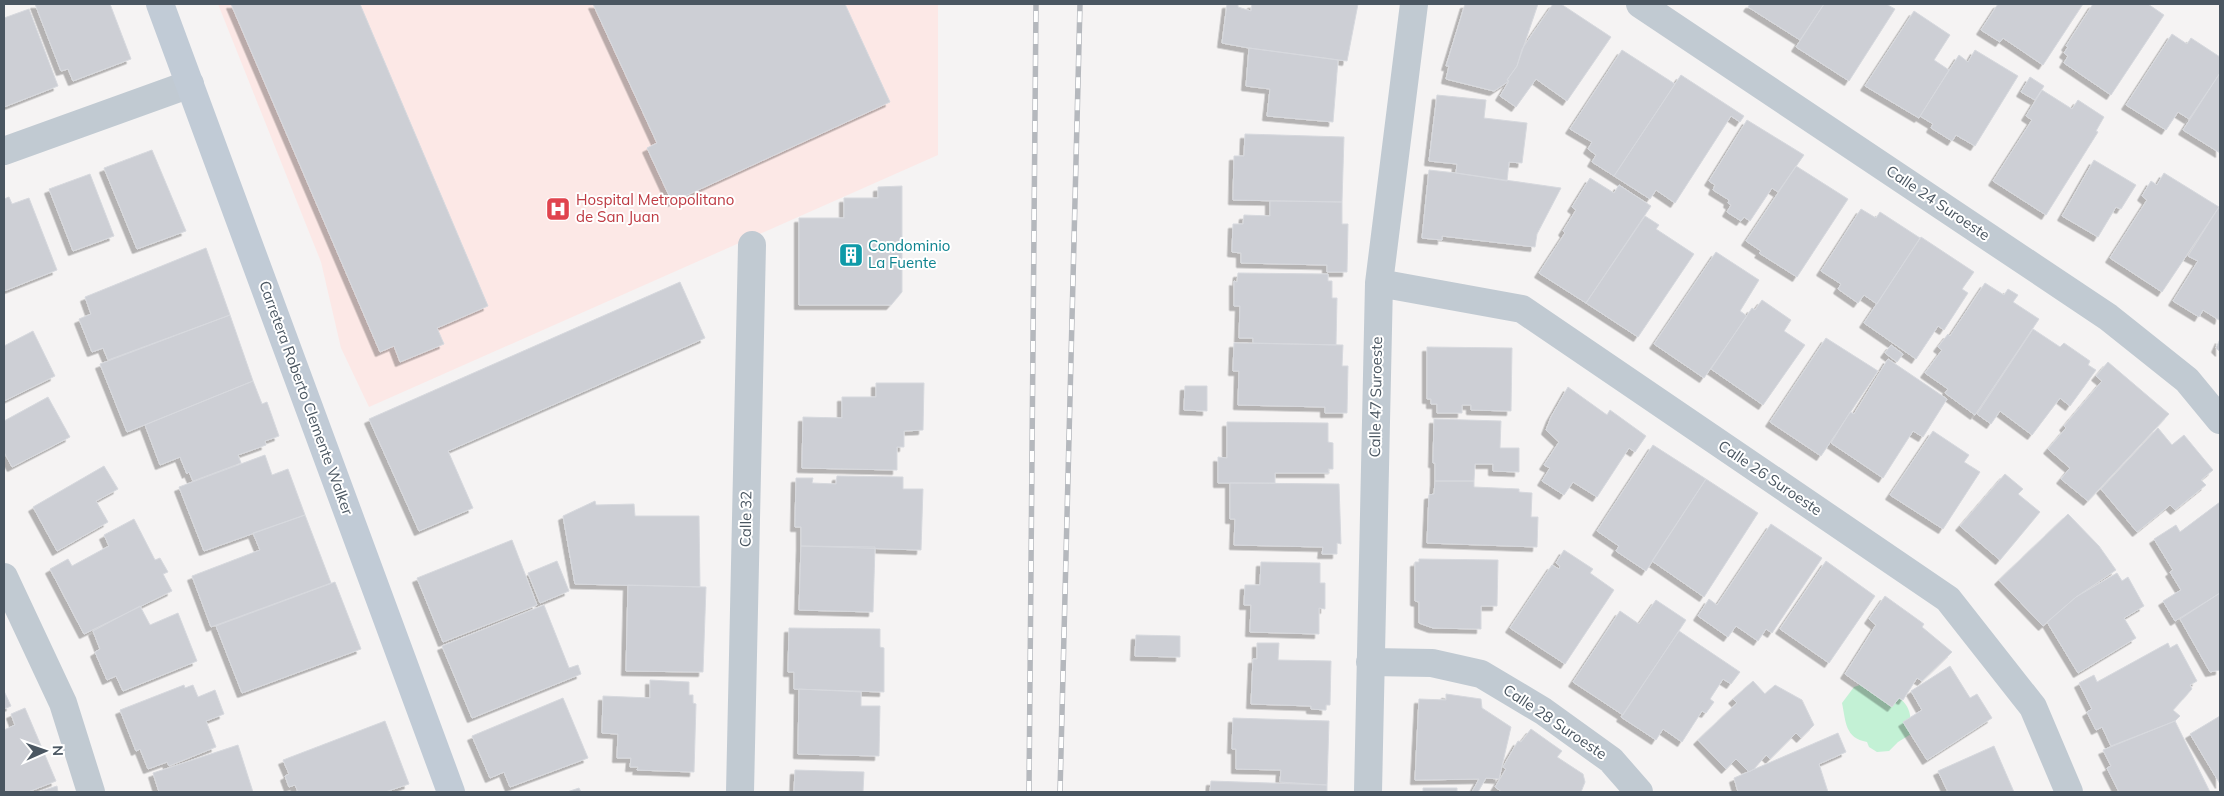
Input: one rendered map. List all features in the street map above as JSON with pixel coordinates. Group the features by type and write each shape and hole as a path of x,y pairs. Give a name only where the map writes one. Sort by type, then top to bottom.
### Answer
{"main road":[{"name":"Carretera Roberto Clemente Walker","path":"160,4 451,792"}],"street":[{"name":"Calle 47 Suroeste","path":"1368,792 1379,283 1414,4"},
{"name":"Calle 24 Suroeste","path":"1640,4 2108,317 2187,380 2220,420"},
{"path":"4,151 190,84"},
{"name":"Calle 32","path":"740,792 752,245"},
{"name":"Calle 26 Suroeste","path":"1379,283 1522,309 1948,599 2033,707 2068,792"},
{"path":"4,577 63,704 91,792"},
{"name":"Calle 28 Suroeste","path":"1370,662 1432,663 1481,674 1543,711 1611,760 1639,792"}],"shaded area":[{"name":"Hospital Metropolitano de San Juan","path":"218,4 938,4 938,155 369,407 341,348 321,262"}],"green space":[{"path":"1860,685 1892,707 1899,698 1909,710 1911,734 1898,742 1889,751 1877,752 1869,747 1867,742 1854,737 1850,733 1842,703 1854,687"}],"building":[{"path":"35,4 110,4 131,59 73,81 68,69 61,71"},
{"path":"231,4 360,4 488,306 437,328 444,344 400,362 394,346 380,352"},
{"path":"593,4 845,4 890,102 672,202 647,148 657,143"},
{"path":"1227,4 1238,4 1238,7 1251,11 1252,4 1358,4 1347,61 1222,43"},
{"path":"1465,4 1538,4 1517,66 1507,80 1509,81 1494,91 1446,79 1449,66 1446,66"},
{"path":"1553,4 1561,4 1611,37 1567,101 1536,79 1516,107 1500,96 1509,81 1507,80 1517,66 1522,49"},
{"path":"1750,4 1824,4 1800,40 1748,7"},
{"path":"1824,4 1886,4 1895,9 1849,81 1796,47"},
{"path":"1998,4 2083,4 2043,65 2003,38 2000,42 1981,30"},
{"path":"2093,4 2148,4 2164,15 2111,95 2064,63 2068,56 2064,53 2068,47 2066,46"},
{"path":"29,9 58,86 4,107 4,18"},
{"path":"1914,11 1950,35 1934,60 1949,70 1919,118 1865,86"},
{"path":"2172,34 2187,44 2191,38 2220,57 2220,73 2189,119 2178,112 2166,130 2126,105"},
{"path":"1249,48 1338,60 1333,122 1267,116 1270,89 1246,86"},
{"path":"1622,50 1675,84 1614,176 1592,162 1596,155 1588,149 1592,142 1570,129"},
{"path":"1975,50 2018,76 1975,146 1956,135 1952,141 1931,128 1933,124 1920,116 1959,55 1968,62"},
{"path":"2220,73 2220,153 2183,130"},
{"path":"1681,75 1744,116 1740,122 1731,116 1675,203 1656,190 1650,199 1614,176"},
{"path":"2030,77 2044,86 2035,100 2021,92"},
{"path":"2042,90 2072,109 2078,100 2104,117 2096,131 2098,132 2046,215 1993,181 2032,120 2026,116"},
{"path":"1437,95 1486,100 1484,118 1527,123 1522,163 1509,162 1507,181 1456,173 1457,164 1429,161"},
{"path":"1747,120 1804,155 1778,192 1772,188 1750,221 1744,217 1741,221 1727,212 1731,205 1728,203 1729,200 1713,190 1715,185 1709,181"},
{"path":"1245,134 1344,137 1342,202 1233,200 1234,156 1244,156"},
{"path":"152,150 186,231 137,249 104,168"},
{"path":"2094,160 2136,185 2121,209 2116,207 2098,237 2062,216"},
{"path":"1796,166 1848,199 1797,277 1759,253 1761,251 1746,241"},
{"path":"1429,170 1561,188 1537,234 1535,247 1442,236 1442,240 1422,238"},
{"path":"2164,173 2219,207 2162,292 2110,258 2147,200 2142,196 2151,181 2157,185"},
{"path":"90,174 114,236 73,251 49,189"},
{"path":"1590,178 1614,193 1619,185 1651,206 1586,303 1539,273 1565,233 1563,231 1576,210 1572,207"},
{"name":"Condominio La Fuente","path":"902,186 902,292 891,305 799,305 799,218 844,218 844,198 878,198 878,187"},
{"path":"9,197 12,204 29,198 57,270 4,291 4,199"},
{"path":"1270,201 1342,202 1342,224 1348,224 1347,272 1327,272 1327,265 1241,263 1241,253 1232,252 1233,224 1243,224 1244,215 1270,216"},
{"path":"2219,207 2219,320 2203,310 2199,317 2173,301 2198,261 2188,256"},
{"path":"1861,209 1876,218 1880,212 1920,238 1877,304 1864,295 1858,303 1838,289 1841,284 1821,271"},
{"path":"1645,216 1659,225 1656,229 1694,254 1638,337 1586,303"},
{"path":"1921,237 1974,272 1962,289 1968,293 1944,330 1938,326 1916,359 1864,323"},
{"path":"206,248 230,315 108,360 103,348 92,352 79,319 91,314 85,297"},
{"path":"1716,252 1759,280 1740,311 1747,316 1704,378 1654,344"},
{"path":"1238,273 1328,274 1328,281 1332,281 1332,298 1337,298 1336,345 1253,343 1253,338 1239,338 1240,306 1234,306 1234,281 1237,282"},
{"path":"680,282 705,338 448,451 473,508 419,531 369,419"},
{"path":"1985,283 2004,295 2008,289 2018,295 2013,302 2039,319 1975,415 1945,393 1948,389 1925,373 1942,350 1938,347 1948,334 1950,336"},
{"path":"1762,300 1791,320 1784,331 1805,345 1763,405 1711,369 1752,308 1755,310"},
{"path":"230,315 253,381 127,432 100,364"},
{"path":"2033,329 2060,347 2064,343 2090,361 2088,365 2096,370 2070,406 2060,398 2032,435 2000,411 1991,424 1977,414"},
{"path":"33,331 55,376 4,401 4,346"},
{"path":"1826,338 1878,371 1821,456 1770,422"},
{"path":"2220,339 2220,352 2216,348"},
{"path":"1234,343 1343,345 1342,366 1348,366 1347,413 1325,413 1325,407 1238,405 1239,371 1233,371"},
{"path":"1891,345 1903,354 1897,362 1885,353"},
{"path":"1427,347 1512,348 1511,411 1471,410 1471,405 1462,405 1462,413 1437,413 1437,404 1431,404 1431,399 1427,399"},
{"path":"1888,359 1947,399 1923,437 1913,431 1883,478 1831,443 1850,412 1854,414"},
{"path":"2108,362 2169,414 2088,501 2061,479 2070,468 2048,449 2066,428 2064,426 2102,381 2096,376"},
{"path":"253,381 262,404 267,402 279,436 265,441 266,445 238,455 241,463 193,481 189,472 187,474 180,457 160,465 145,425"},
{"path":"876,383 924,383 923,430 904,431 904,447 897,447 897,470 802,468 803,417 842,418 842,397 876,397"},
{"path":"1185,386 1207,386 1207,411 1184,410"},
{"path":"1568,387 1607,415 1610,410 1646,436 1635,452 1629,448 1597,497 1573,482 1564,495 1542,481 1550,468 1544,465 1559,442 1546,430"},
{"path":"48,397 70,437 12,467 4,452 4,421"},
{"path":"1434,419 1501,421 1500,448 1519,448 1519,472 1493,471 1493,464 1475,464 1474,481 1435,481 1435,463 1433,463"},
{"path":"1227,422 1328,423 1328,442 1333,443 1333,469 1328,469 1329,473 1275,473 1275,483 1218,483 1218,457 1227,458"},
{"path":"2158,428 2172,445 2184,435 2213,470 2201,480 2206,485 2175,510 2170,505 2137,532 2101,489"},
{"path":"1933,431 1969,455 1964,462 1980,472 1943,529 1890,495"},
{"path":"1653,445 1706,479 1646,571 1616,551 1619,546 1597,531"},
{"path":"265,455 272,475 288,469 305,515 204,551 179,487"},
{"path":"104,466 118,489 96,501 108,522 57,551 33,507"},
{"path":"2005,474 2023,489 2018,494 2040,512 2000,560 1960,526"},
{"path":"837,476 903,477 903,489 923,489 921,550 801,546 801,527 795,527 796,478 813,478 812,483 836,484"},
{"path":"1706,479 1758,513 1704,597 1652,561"},
{"path":"1435,481 1474,481 1474,487 1519,489 1519,492 1532,493 1531,517 1538,517 1537,547 1427,543 1429,495 1434,494"},
{"path":"1230,483 1339,484 1341,544 1337,543 1337,554 1322,554 1323,547 1234,545 1235,519 1230,519"},
{"path":"595,501 596,505 634,504 635,516 699,516 700,587 575,584 563,516"},
{"path":"2220,502 2220,593 2175,621 2163,601 2181,590 2170,572 2173,570 2154,539 2176,525 2180,532"},
{"path":"2068,514 2099,546 2116,570 2076,597 2043,626 1999,580"},
{"path":"305,515 331,583 211,627 192,576 260,550 253,533"},
{"path":"134,519 155,560 160,558 168,572 163,574 172,591 84,634 50,569 68,559 72,566 109,546 104,535"},
{"path":"1771,524 1822,558 1772,633 1766,629 1758,641 1736,626 1728,637 1698,616 1709,599 1717,605"},
{"path":"512,540 537,605 443,642 417,578"},
{"path":"801,546 875,547 873,612 799,610"},
{"path":"1564,550 1593,569 1590,573 1614,590 1565,664 1510,628 1552,565 1559,569 1560,566 1556,563"},
{"path":"1419,559 1498,560 1497,606 1481,606 1481,629 1433,628 1419,623 1419,602 1415,601 1415,562 1419,562"},
{"path":"557,561 569,591 540,603 528,573"},
{"path":"1826,561 1875,596 1829,663 1780,629"},
{"path":"1261,562 1320,563 1320,583 1325,583 1325,609 1319,608 1319,634 1250,632 1251,605 1244,605 1245,585 1260,585"},
{"path":"2117,573 2122,581 2128,577 2144,606 2124,618 2136,638 2078,673 2047,622 2076,597"},
{"path":"335,582 361,649 242,693 216,626"},
{"path":"628,585 706,587 703,672 626,671"},
{"path":"2220,593 2220,670 2210,672 2180,619"},
{"path":"1885,596 1924,624 1922,627 1952,652 1922,681 1917,678 1903,700 1899,698 1892,707 1845,674 1876,625 1869,619"},
{"path":"1656,600 1686,620 1623,715 1573,682 1620,611 1639,624"},
{"path":"544,605 569,668 578,665 581,674 472,718 442,646"},
{"path":"140,606 150,625 178,613 197,661 123,691 116,676 107,680 95,652 100,649 93,631"},
{"path":"789,628 880,629 880,647 884,648 884,692 794,689 794,672 788,672"},
{"path":"1679,631 1740,672 1731,684 1723,679 1710,699 1714,702 1706,713 1702,711 1682,742 1663,729 1656,740 1621,717"},
{"path":"1136,635 1180,636 1180,657 1135,656"},
{"path":"1257,643 1279,643 1278,660 1331,661 1330,705 1326,705 1326,710 1311,709 1311,706 1251,704 1253,659 1257,659"},
{"path":"2168,643 2170,648 2177,644 2197,681 2190,685 2192,689 2173,710 2180,716 2175,721 2111,746 2102,727 2096,730 2087,712 2092,709 2079,683 2094,675 2097,682"},
{"path":"1950,666 1970,698 1977,694 1992,718 1927,760 1903,722 1922,710 1911,691"},
{"path":"650,680 689,682 689,695 693,695 693,703 696,704 694,772 637,770 638,767 630,767 631,758 617,758 618,734 602,733 603,696 650,698"},
{"path":"1753,681 1765,694 1775,685 1802,700 1814,725 1801,738 1796,733 1770,759 1766,755 1749,772 1736,759 1726,769 1698,740 1737,703 1733,699"},
{"path":"184,685 185,688 193,685 198,697 215,690 224,714 206,721 216,747 169,766 167,762 148,769 140,749 136,751 120,710"},
{"path":"799,689 861,692 861,706 880,706 879,756 798,754"},
{"path":"4,691 11,706 4,709"},
{"path":"1446,694 1481,699 1482,708 1511,727 1499,779 1486,778 1478,792 1472,792 1479,779 1415,780 1419,699 1446,700"},
{"path":"563,698 588,758 510,787 504,772 490,778 472,736"},
{"path":"25,708 56,781 28,792 4,792 4,730 15,725 11,714"},
{"path":"2220,716 2220,784 2190,734"},
{"path":"1233,718 1329,721 1327,785 1280,782 1281,770 1236,769 1236,749 1232,749"},
{"path":"385,721 409,784 385,792 298,792 295,785 289,787 285,776 289,774 283,760"},
{"path":"2175,721 2210,792 2119,792 2107,768 2111,766 2103,750"},
{"path":"1531,729 1562,751 1557,757 1583,774 1585,782 1581,792 1502,792 1495,787 1506,769 1503,767 1518,741 1521,742"},
{"path":"1838,733 1846,752 1819,764 1828,792 1738,792 1734,778"},
{"path":"238,745 253,792 159,792 153,773"},
{"path":"1994,746 2014,792 1948,792 1938,771"},
{"path":"795,770 864,772 863,792 794,792"},
{"path":"1211,781 1327,785 1327,792 1210,792"},
{"path":"57,786 58,792 38,792"},
{"path":"579,788 581,792 567,792"},
{"path":"1423,788 1457,788 1457,792 1423,792"}],"railway":[{"path":"1029,792 1036,4"},
{"path":"1060,792 1080,4"}],"place":[{"name":"Hospital Metropolitano de San Juan","path":"558,209"},
{"name":"Condominio La Fuente","path":"851,255"}]}
